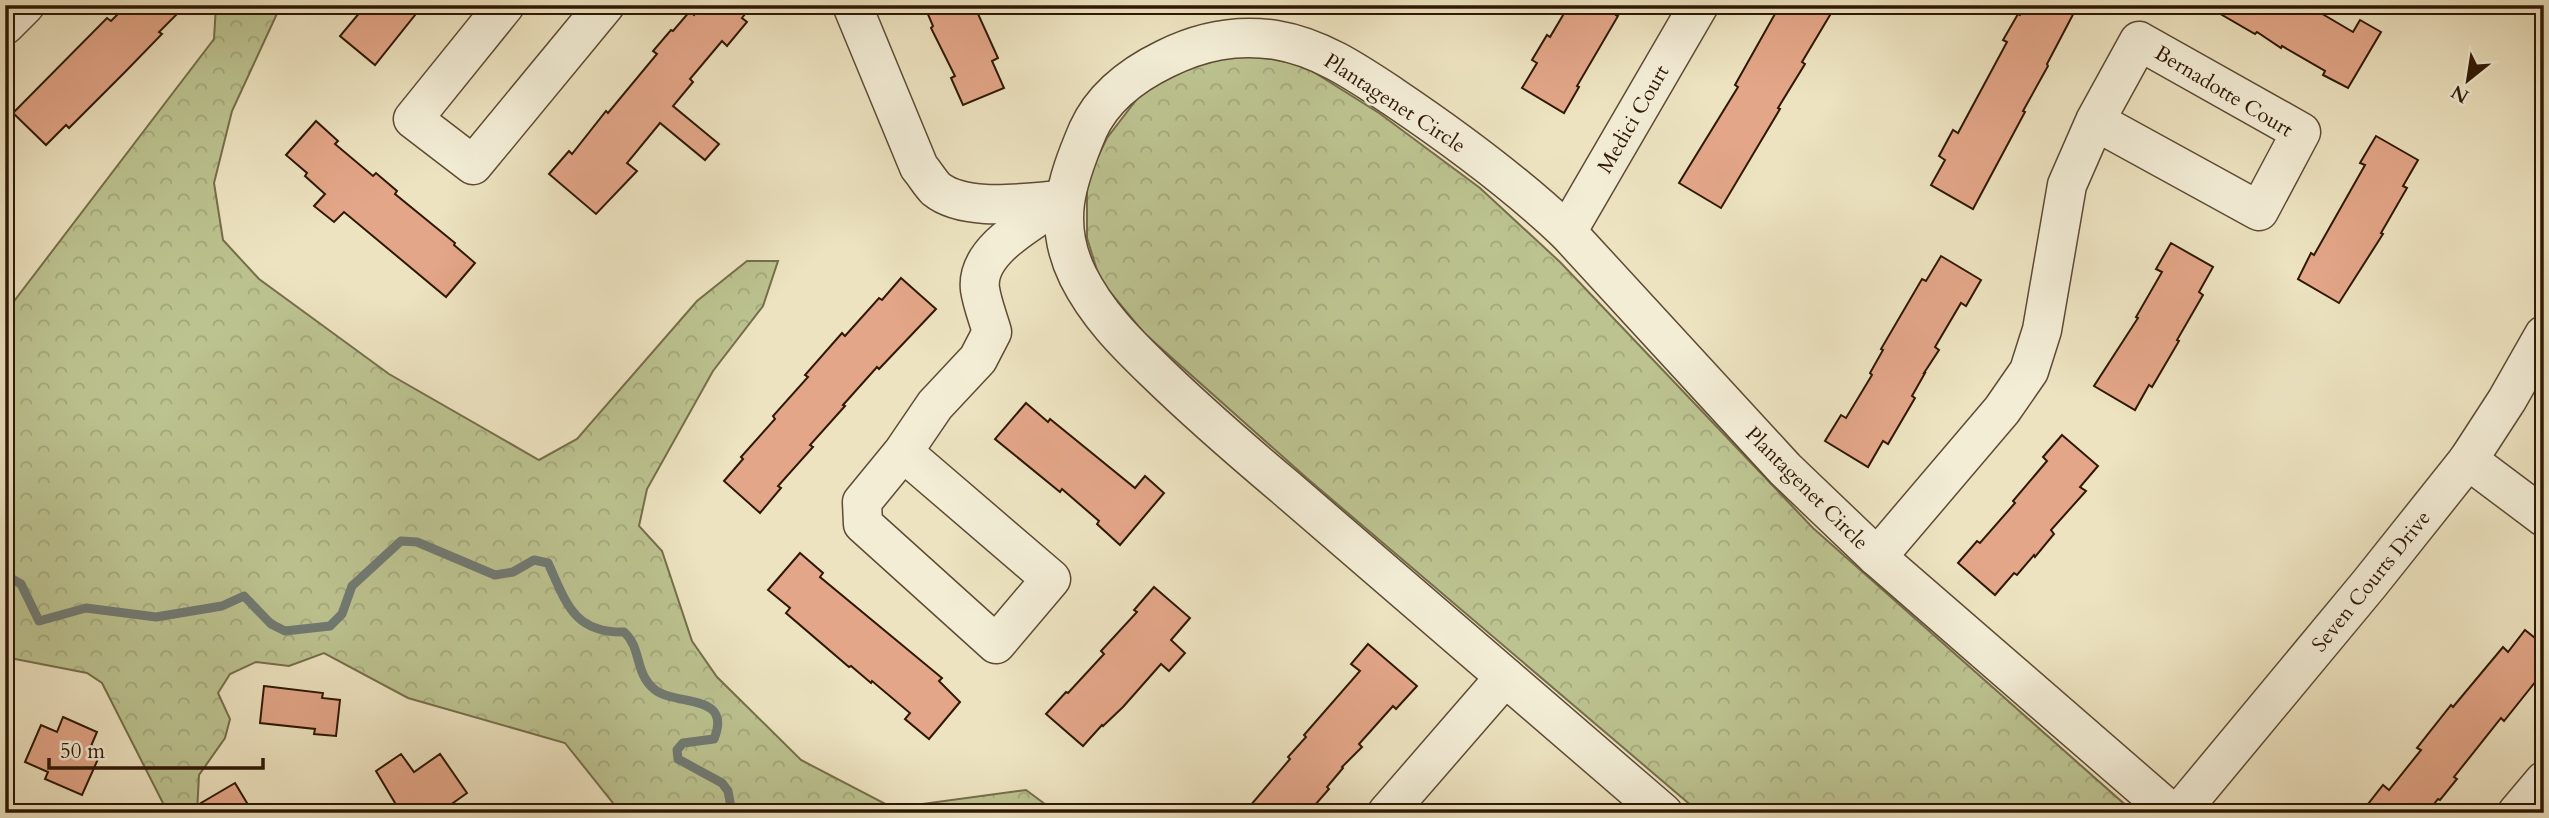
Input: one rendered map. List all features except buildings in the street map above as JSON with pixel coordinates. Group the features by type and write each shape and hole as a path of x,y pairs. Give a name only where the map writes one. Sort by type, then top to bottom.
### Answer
{"street":[{"path":"5,25 24,5"},
{"path":"505,5 413,119 473,165 605,5"},
{"path":"852,5 919,167 936,188 958,200 980,204 1063,200"},
{"name":"Medici Court","path":"1567,232 1699,5"},
{"name":"Plantagenet Circle","path":"1663,813 1191,407 1105,319 1077,275 1065,245 1063,200 1094,116 1111,94 1152,65 1203,43 1227,22 1309,48 1341,64 1429,120 1531,199 1567,232 1785,469 1877,557 2172,813"},
{"name":"Bernadotte Court","path":"1877,557 2002,410 2029,371 2042,330 2067,185 2095,121 2138,41 2301,132 2259,211 2095,121"},
{"path":"903,452 1051,579 996,644 863,524 862,502 903,452 935,405 978,359 992,332 980,287 984,265 993,250 1063,200"},
{"name":"Seven Courts Drive","path":"2179,813 2468,460 2507,400 2544,335"},
{"path":"2468,460 2544,517"},
{"path":"1387,813 1505,677"},
{"path":"2517,813 2544,781"}],"green space":[{"path":"216,5 281,5 232,111 214,183 223,240 259,279 389,374 539,460 577,439 697,301 747,261 778,261 763,306 713,371 647,489 639,526 662,551 692,641 717,677 801,760 893,808 1026,790 1057,813 621,813 565,743 408,698 324,653 289,666 256,662 230,674 218,693 230,719 225,738 199,775 197,813 168,813 102,683 87,673 5,659 5,313 214,39"},
{"path":"1246,53 1304,66 1379,113 1480,188 1560,262 1813,528 2130,809 2127,813 1700,813 1309,480 1144,333 1100,280 1087,238 1087,179 1107,138 1140,95 1188,67"}],"waterway":[{"path":"5,575 21,584 39,621 86,608 156,617 222,606 244,596 271,624 285,631 330,626 342,614 352,586 401,541 417,542 495,575 513,572 534,560 548,563 567,602 582,621 607,631 624,632 630,638 643,675 654,689 709,707 716,714 718,724 714,739 683,743 677,750 678,759 722,783 728,791 732,813"}]}
